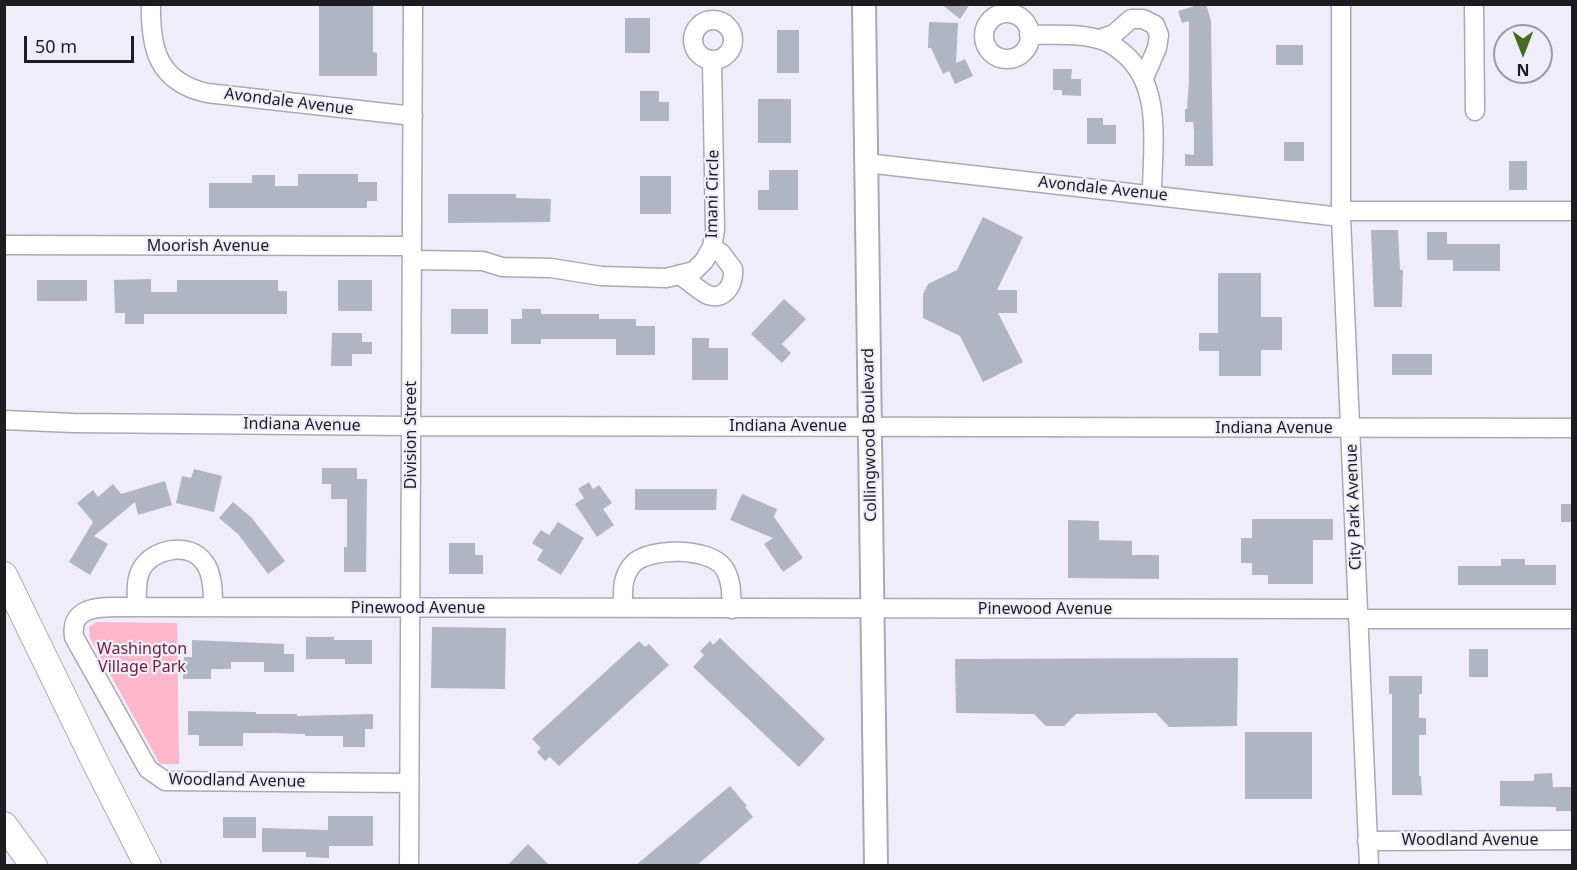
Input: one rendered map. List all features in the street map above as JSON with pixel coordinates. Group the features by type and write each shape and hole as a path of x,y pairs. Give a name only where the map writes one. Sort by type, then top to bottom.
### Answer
{"highway":[{"path":"4,574 108,789 148,866"},
{"path":"4,825 34,866"}],"main road":[{"name":"Collingwood Boulevard","path":"864,4 876,866"}],"street":[{"name":"Avondale Avenue","path":"151,4 150,30 160,61 170,74 188,87 207,93 413,116"},
{"name":"Division Street","path":"409,866 413,4"},
{"name":"City Park Avenue","path":"1341,4 1340,214 1369,866"},
{"path":"1474,4 1475,111"},
{"path":"1100,39 1114,34 1131,19 1143,19 1155,25 1159,35 1157,48 1144,78"},
{"path":"1029,35 1069,35 1100,39 1114,46 1137,66 1144,78 1151,103 1152,194"},
{"name":"Imani Circle","path":"412,260 483,273 502,267 551,268 648,279 694,271 704,261 712,247 715,230 712,61"},
{"name":"Avondale Avenue","path":"866,163 1340,214 1572,211"},
{"name":"Moorish Avenue","path":"4,245 412,260"},
{"path":"680,275 710,296 720,295 727,291 731,286 733,269 721,253 712,247"},
{"name":"Indiana Avenue","path":"4,420 73,423 411,426 1572,428"},
{"path":"137,607 140,572 145,563 163,552 174,550 195,554 204,560 210,575 213,607"},
{"path":"623,609 624,578 633,563 648,555 658,553 696,553 713,558 724,568 730,584 732,609"},
{"name":"Pinewood Avenue","path":"74,637 73,626 81,613 90,609 137,607 872,609 1358,614 1572,620"},
{"name":"Woodland Avenue","path":"74,637 148,769 165,782 410,783"},
{"name":"Woodland Avenue","path":"1367,841 1572,840"}],"green space":[{"name":"Washington Village Park","path":"96,622 177,623 179,764 160,764 90,638 89,627"}],"building":[{"path":"319,4 373,4 373,52 377,53 377,76 319,76"},
{"path":"941,4 970,4 960,19"},
{"path":"1206,4 1211,21 1213,166 1185,166 1185,154 1194,155 1194,131 1193,122 1185,122 1189,79 1189,21 1182,23 1178,11"},
{"path":"625,18 650,18 650,53 625,53"},
{"path":"929,22 958,23 956,63 965,59 973,76 955,84 949,71 943,74 931,48 928,48"},
{"path":"777,30 799,30 799,73 777,73"},
{"path":"1276,45 1303,45 1303,65 1276,65"},
{"path":"1053,69 1072,69 1071,79 1081,79 1081,96 1062,95 1062,90 1053,90"},
{"path":"640,91 659,91 659,102 669,102 669,121 640,121"},
{"path":"758,99 791,99 791,143 758,143"},
{"path":"1087,118 1103,118 1103,125 1116,125 1116,144 1087,144"},
{"path":"1284,142 1304,142 1304,161 1284,161"},
{"path":"1509,161 1527,161 1527,190 1509,190"},
{"path":"769,170 798,170 798,210 758,210 758,190 769,190"},
{"path":"298,174 358,174 358,182 377,182 377,201 367,201 367,208 209,208 209,183 252,183 252,175 275,175 275,186 298,186"},
{"path":"640,176 671,176 671,214 640,214"},
{"path":"448,194 516,194 516,198 551,199 550,222 448,223"},
{"path":"983,217 1023,237 997,290 1017,290 1017,313 998,313 1023,362 983,382 960,336 923,318 923,294 928,284 957,270"},
{"path":"1371,230 1398,230 1400,270 1403,270 1402,307 1374,307"},
{"path":"1427,232 1447,232 1447,244 1500,244 1500,271 1453,271 1453,260 1427,260"},
{"path":"1218,273 1261,273 1261,317 1282,317 1282,350 1261,350 1261,376 1219,376 1219,351 1199,351 1199,333 1218,333"},
{"path":"151,279 151,292 177,292 177,280 278,280 278,291 287,291 287,314 144,314 144,324 125,324 125,313 115,313 114,280"},
{"path":"37,280 87,280 87,301 37,301"},
{"path":"338,280 372,280 372,311 338,311"},
{"path":"784,299 806,319 782,344 791,353 782,363 751,334"},
{"path":"451,309 488,309 488,334 451,334"},
{"path":"522,309 541,309 541,314 599,314 599,319 636,319 636,326 655,326 655,355 616,355 616,339 541,339 541,344 511,344 511,319 522,319"},
{"path":"332,333 362,333 362,342 372,342 372,354 352,354 352,366 331,366"},
{"path":"692,338 709,338 709,348 728,348 728,380 692,380"},
{"path":"1392,354 1432,354 1432,375 1392,375"},
{"path":"322,468 357,468 357,479 367,479 366,572 344,572 344,547 347,547 347,499 331,499 331,484 322,484"},
{"path":"194,469 222,476 214,512 176,503 182,476 191,478"},
{"path":"165,481 172,505 138,515 135,502 94,536 108,544 90,575 69,562 93,522 77,503 93,490 98,497 113,484 121,494"},
{"path":"589,482 593,489 599,485 612,503 603,509 614,525 597,537 575,504 584,498 578,489"},
{"path":"635,489 717,489 716,510 635,510"},
{"path":"742,494 777,509 774,517 803,558 783,572 764,544 773,538 730,520"},
{"path":"233,502 252,518 285,561 268,574 238,534 219,518"},
{"path":"1561,504 1572,504 1572,522 1561,522"},
{"path":"1252,519 1333,519 1333,540 1313,540 1313,584 1268,584 1268,575 1252,575 1252,563 1241,563 1241,538 1252,538"},
{"path":"1068,520 1099,521 1099,540 1132,541 1132,555 1159,555 1159,579 1068,578"},
{"path":"558,522 584,538 561,575 537,560 543,550 532,543 541,530 549,535"},
{"path":"449,543 475,543 475,555 483,555 483,574 449,574"},
{"path":"1501,559 1525,559 1525,565 1556,565 1556,585 1458,585 1458,566 1501,566"},
{"path":"432,627 506,628 505,689 431,688"},
{"path":"306,637 372,640 372,664 345,664 345,659 306,659"},
{"path":"720,638 825,739 799,767 693,667 704,655 700,651 710,641 713,645"},
{"path":"192,640 284,644 284,654 294,654 294,672 264,672 264,662 231,662 231,669 211,669 211,679 183,679 184,657 192,657"},
{"path":"639,641 645,647 649,644 669,665 559,766 550,757 545,761 537,752 541,748 532,739"},
{"path":"1469,649 1488,649 1488,677 1469,677"},
{"path":"1238,658 1237,726 1169,727 1156,713 1076,714 1064,726 1046,726 1034,714 956,713 955,659"},
{"path":"1389,676 1422,676 1419,718 1426,718 1426,735 1419,735 1419,776 1421,776 1422,795 1392,795 1392,694 1389,694"},
{"path":"188,711 256,712 256,714 297,714 297,716 373,714 373,729 365,729 365,747 343,747 343,736 271,733 243,733 243,746 199,746 199,735 188,735"},
{"path":"1245,732 1312,732 1312,799 1245,799"},
{"path":"1552,773 1553,787 1571,787 1572,811 1556,811 1556,807 1500,806 1500,781 1534,781 1534,774"},
{"path":"730,786 753,817 696,866 635,866"},
{"path":"328,816 373,816 373,846 329,846 329,858 306,857 306,852 262,852 262,828 328,830"},
{"path":"223,817 256,817 256,838 223,838"},
{"path":"528,844 550,866 507,866"}]}
